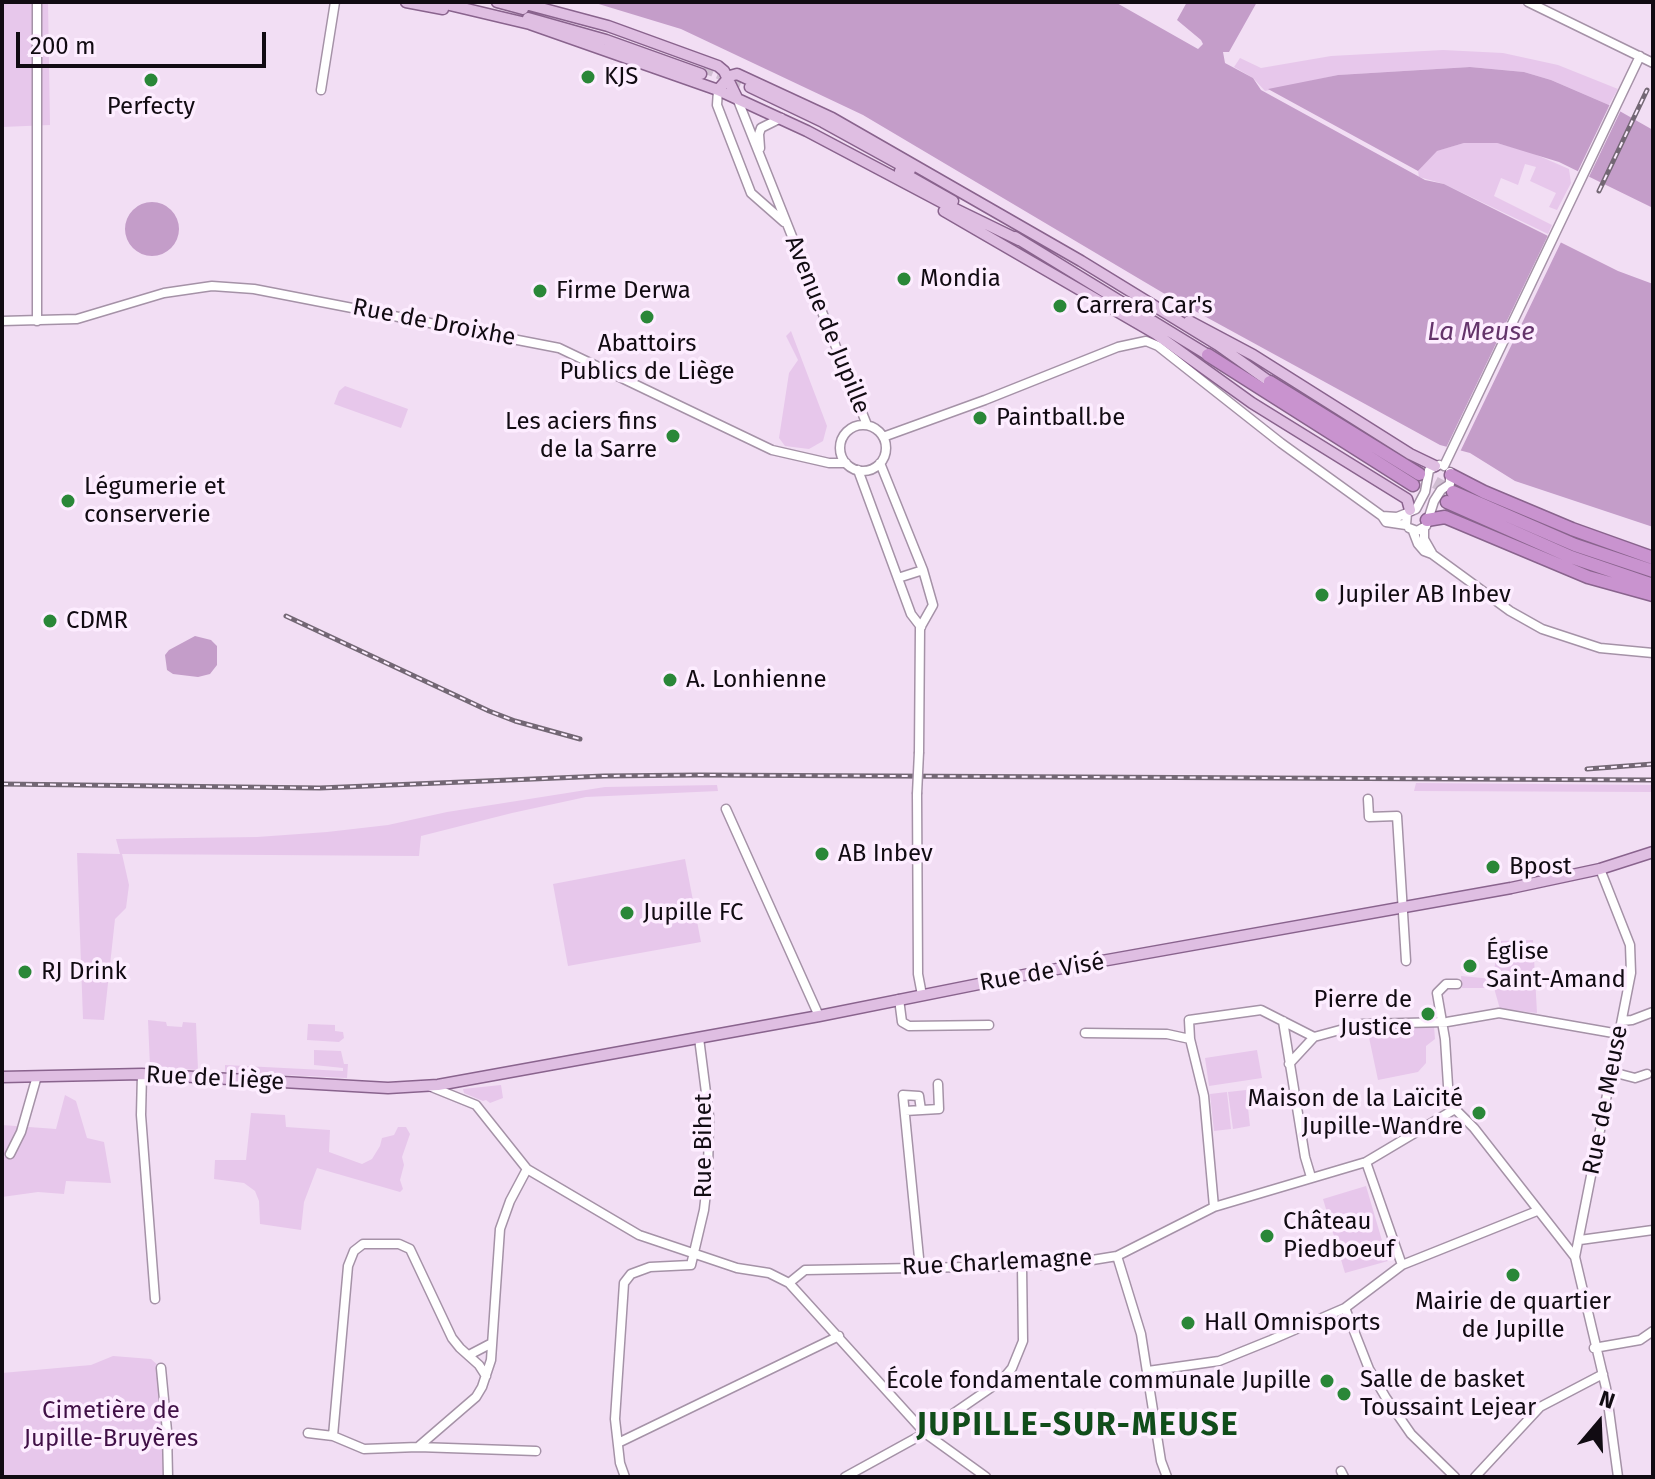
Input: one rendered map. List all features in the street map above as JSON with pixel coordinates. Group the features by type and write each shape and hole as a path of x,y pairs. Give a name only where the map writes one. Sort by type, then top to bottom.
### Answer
{"highway":[{"path":"1208,355 1420,480"},
{"path":"1270,382 1420,480"},
{"path":"1443,469 1484,492 1572,529 1653,558"},
{"path":"1447,495 1575,545 1653,571"},
{"path":"1447,495 1571,557 1653,585"},
{"path":"1426,522 1437,517 1451,519 1588,577 1653,595"}],"main road":[{"path":"406,2 558,35"},
{"path":"437,2 530,24 718,90 781,118 1019,240"},
{"path":"455,2 586,34 703,71 597,30 497,2"},
{"path":"518,2 608,26 721,68 737,98"},
{"path":"718,90 727,79 737,74 832,118 1127,289 1218,345 1270,382"},
{"path":"1208,355 1019,240 749,90 848,135 1025,235 1270,382"},
{"path":"891,176 934,205 1156,334 1252,403 1407,499 1411,511"},
{"path":"1127,289 1148,297 1253,355 1410,454 1443,469"},
{"name":"Rue de Visé","path":"429,1085 1403,907 1600,869 1653,852"},
{"name":"Rue de Liège","path":"2,1077 142,1074 376,1088 408,1089 429,1085"}],"street":[{"path":"37,2 37,321"},
{"path":"321,90 335,2"},
{"path":"1528,2 1653,63"},
{"path":"1640,56 1443,469 1420,480 1409,528 1420,547 1510,611 1542,629 1600,648 1653,653"},
{"name":"Avenue de Jupille","path":"718,90 717,105 751,193 787,225"},
{"name":"Avenue de Jupille","path":"737,98 867,425"},
{"path":"761,156 760,131 766,124 781,118"},
{"name":"Rue de Droixhe","path":"2,321 77,319 176,291 212,286 254,289 559,348 772,450 829,463 846,463"},
{"path":"883,437 1112,350 1146,341 1158,346 1390,524 1409,528 1426,522 1447,495 1450,484 1443,469"},
{"path":"853,427 873,427 883,437 886,450 880,463 870,469 858,470 846,463 840,450 843,437 853,427"},
{"path":"880,463 923,570 933,605 921,627 917,794 918,974 922,995"},
{"path":"858,470 911,614 921,627"},
{"path":"1420,480 1447,495"},
{"path":"1382,516 1397,517 1421,510 1426,522 1424,539 1432,554"},
{"path":"898,578 923,570"},
{"path":"1368,799 1369,817 1397,816 1406,961"},
{"path":"726,809 819,1016"},
{"name":"Rue de Meuse","path":"1575,1257 1631,973 1630,945 1600,869"},
{"path":"1457,984 1446,984 1436,991 1445,1039 1449,1101 1474,1128 1575,1257 1594,1348 1603,1374 1618,1477"},
{"path":"899,999 902,1022 909,1026 989,1025"},
{"path":"1214,1207 1204,1096 1190,1039 1189,1020 1255,1009 1314,1037"},
{"path":"1622,1021 1653,1012"},
{"path":"1289,1064 1314,1037 1362,1024 1440,1022 1499,1013 1619,1034"},
{"path":"1283,1021 1311,1177"},
{"path":"1085,1033 1167,1034 1190,1039"},
{"name":"Rue Bihet","path":"694,1254 708,1175 709,1116 699,1038"},
{"path":"1612,1072 1635,1078 1647,1074"},
{"path":"142,1074 141,1115 155,1299"},
{"path":"10,1154 21,1132 37,1076"},
{"path":"905,1111 939,1109 938,1084"},
{"path":"429,1085 476,1105 527,1169 639,1235 737,1268 769,1273 789,1283 925,1433 986,1477"},
{"path":"920,1268 903,1095 919,1096 921,1110"},
{"name":"Rue Charlemagne","path":"789,1283 805,1270 1022,1266 1076,1263 1117,1256 1214,1207 1366,1162 1455,1109"},
{"path":"1366,1162 1402,1265"},
{"path":"418,1447 476,1397 486,1376 492,1343 500,1229 527,1169"},
{"path":"1148,1371 1219,1361 1345,1308 1402,1265 1537,1211"},
{"path":"1580,1240 1653,1230"},
{"path":"333,1436 348,1266 354,1251 363,1244 399,1244 410,1249 452,1338 486,1376"},
{"path":"625,1477 620,1463 615,1419 624,1283 631,1274 650,1267 691,1265 694,1254"},
{"path":"1117,1256 1141,1334 1161,1461 1167,1477"},
{"path":"845,1477 925,1433 1002,1380 1012,1368 1023,1341 1022,1266"},
{"path":"1345,1308 1369,1369 1386,1398 1411,1434 1455,1477"},
{"path":"1594,1348 1640,1340 1653,1331"},
{"path":"618,1443 839,1336"},
{"path":"469,1355 492,1343"},
{"path":"161,1368 168,1477"},
{"path":"1475,1477 1540,1407 1603,1374"},
{"path":"446,1424 443,1441 449,1448"},
{"path":"308,1433 333,1436 364,1449 418,1447 536,1451"}],"green space":[{"path":"2,2 48,2 50,125 2,127"},
{"path":"1443,50 1503,53 1558,65 1618,89 1609,105 1524,72 1470,67 1338,75 1265,91 1253,78 1234,67 1240,58 1261,68 1331,56"},
{"path":"1464,143 1497,143 1530,152 1569,169 1571,183 1557,210 1549,207 1556,193 1530,181 1536,167 1525,164 1518,185 1501,178 1494,196 1552,225 1548,234 1444,184 1419,177 1418,171 1436,151"},
{"path":"791,331 827,426 823,441 809,449 785,446 779,438 789,373 798,360 786,336"},
{"path":"345,386 408,409 401,428 334,404 339,391"},
{"path":"1416,783 1653,785 1653,792 1414,791"},
{"path":"717,785 718,791 586,797 512,813 421,836 419,856 122,854 129,885 126,908 115,919 104,1020 83,1019 77,853 120,854 116,839 257,837 388,825 447,812 605,787"},
{"name":"Jupille FC","path":"685,859 701,942 568,966 553,884"},
{"path":"1533,940 1537,1013 1500,1009 1494,988 1462,988 1461,976 1493,979 1498,941"},
{"path":"148,1020 182,1027 183,1022 196,1023 198,1070 150,1067"},
{"path":"308,1024 335,1025 335,1031 343,1032 344,1038 339,1042 307,1040"},
{"path":"1434,1026 1435,1039 1426,1046 1426,1063 1418,1072 1378,1080 1367,1028"},
{"path":"314,1050 341,1051 344,1064 348,1064 347,1078 225,1072 225,1065 343,1071 343,1068 314,1065"},
{"path":"1257,1050 1262,1078 1209,1086 1205,1058"},
{"path":"501,1085 503,1098 490,1103 464,1093 463,1089"},
{"path":"1246,1090 1250,1126 1233,1129 1228,1092"},
{"path":"1227,1092 1231,1129 1214,1131 1210,1094"},
{"path":"65,1095 76,1101 87,1138 104,1142 111,1183 66,1181 64,1194 38,1192 2,1197 2,1125 56,1129"},
{"path":"251,1113 285,1115 286,1127 330,1130 329,1152 362,1164 372,1159 382,1138 394,1135 398,1127 406,1127 410,1134 402,1157 404,1165 400,1180 403,1189 400,1192 317,1168 304,1202 301,1230 260,1224 259,1201 255,1191 244,1183 214,1179 215,1160 246,1160"},
{"path":"1366,1186 1388,1261 1345,1273 1323,1199"},
{"name":"Cimetière de Jupille-Bruyères","path":"113,1356 151,1359 161,1368 165,1477 2,1477 2,1373 91,1365"}],"water":[{"name":"La Meuse","path":"592,2 1115,2 1198,49 1203,44 1201,40 1177,20 1187,2 1257,2 1229,52 1223,52 1225,63 1253,78 1261,90 1425,180 1444,184 1618,271 1653,284 1653,527 1515,481 1470,453 1440,445 1175,300 863,115 681,29"},
{"path":"1470,67 1524,72 1551,80 1609,105 1653,130 1653,208 1559,162 1497,143 1464,143 1437,151 1418,171 1268,89 1338,75"},
{"path":"152,202 171,210 179,229 171,248 152,256 133,248 125,229 133,210"},
{"path":"195,636 211,640 217,646 217,665 210,674 198,677 173,674 167,670 165,655 169,650"}],"pier":[{"path":"1611,102 1622,108 1587,181 1576,175"},
{"path":"1550,231 1563,238 1459,454 1445,450"}],"tunnel":[{"path":"704,68 750,87"},
{"path":"1419,474 1453,492"}],"railway":[{"path":"1599,191 1647,90"},
{"path":"286,616 489,711 580,739"},
{"path":"1587,769 1653,764"},
{"path":"2,784 320,788 698,775 1653,780"}],"place":[{"name":"KJS","path":"588,77"},
{"name":"Perfecty","path":"151,80"},
{"name":"Mondia","path":"904,279"},
{"name":"Firme Derwa","path":"540,291"},
{"name":"Carrera Car's","path":"1060,306"},
{"name":"Abattoirs Publics de Liège","path":"647,317"},
{"name":"Paintball.be","path":"980,418"},
{"name":"Les aciers fins de la Sarre","path":"673,436"},
{"name":"Légumerie et conserverie","path":"68,501"},
{"name":"Jupiler AB Inbev","path":"1322,595"},
{"name":"CDMR","path":"50,621"},
{"name":"A. Lonhienne","path":"670,680"},
{"name":"AB Inbev","path":"822,854"},
{"name":"Bpost","path":"1493,867"},
{"name":"Jupille FC","path":"627,913"},
{"name":"Église Saint-Amand","path":"1470,966"},
{"name":"RJ Drink","path":"25,972"},
{"name":"Pierre de Justice","path":"1428,1014"},
{"name":"Maison de la Laïcité Jupille-Wandre","path":"1479,1113"},
{"name":"Château Piedboeuf","path":"1267,1236"},
{"name":"Mairie de quartier de Jupille","path":"1513,1275"},
{"name":"Hall Omnisports","path":"1188,1323"},
{"name":"École fondamentale communale Jupille","path":"1327,1381"},
{"name":"Salle de basket Toussaint Lejear","path":"1344,1394"}],"district":[{"name":"JUPILLE-SUR-MEUSE","path":"1078,1426"}]}
